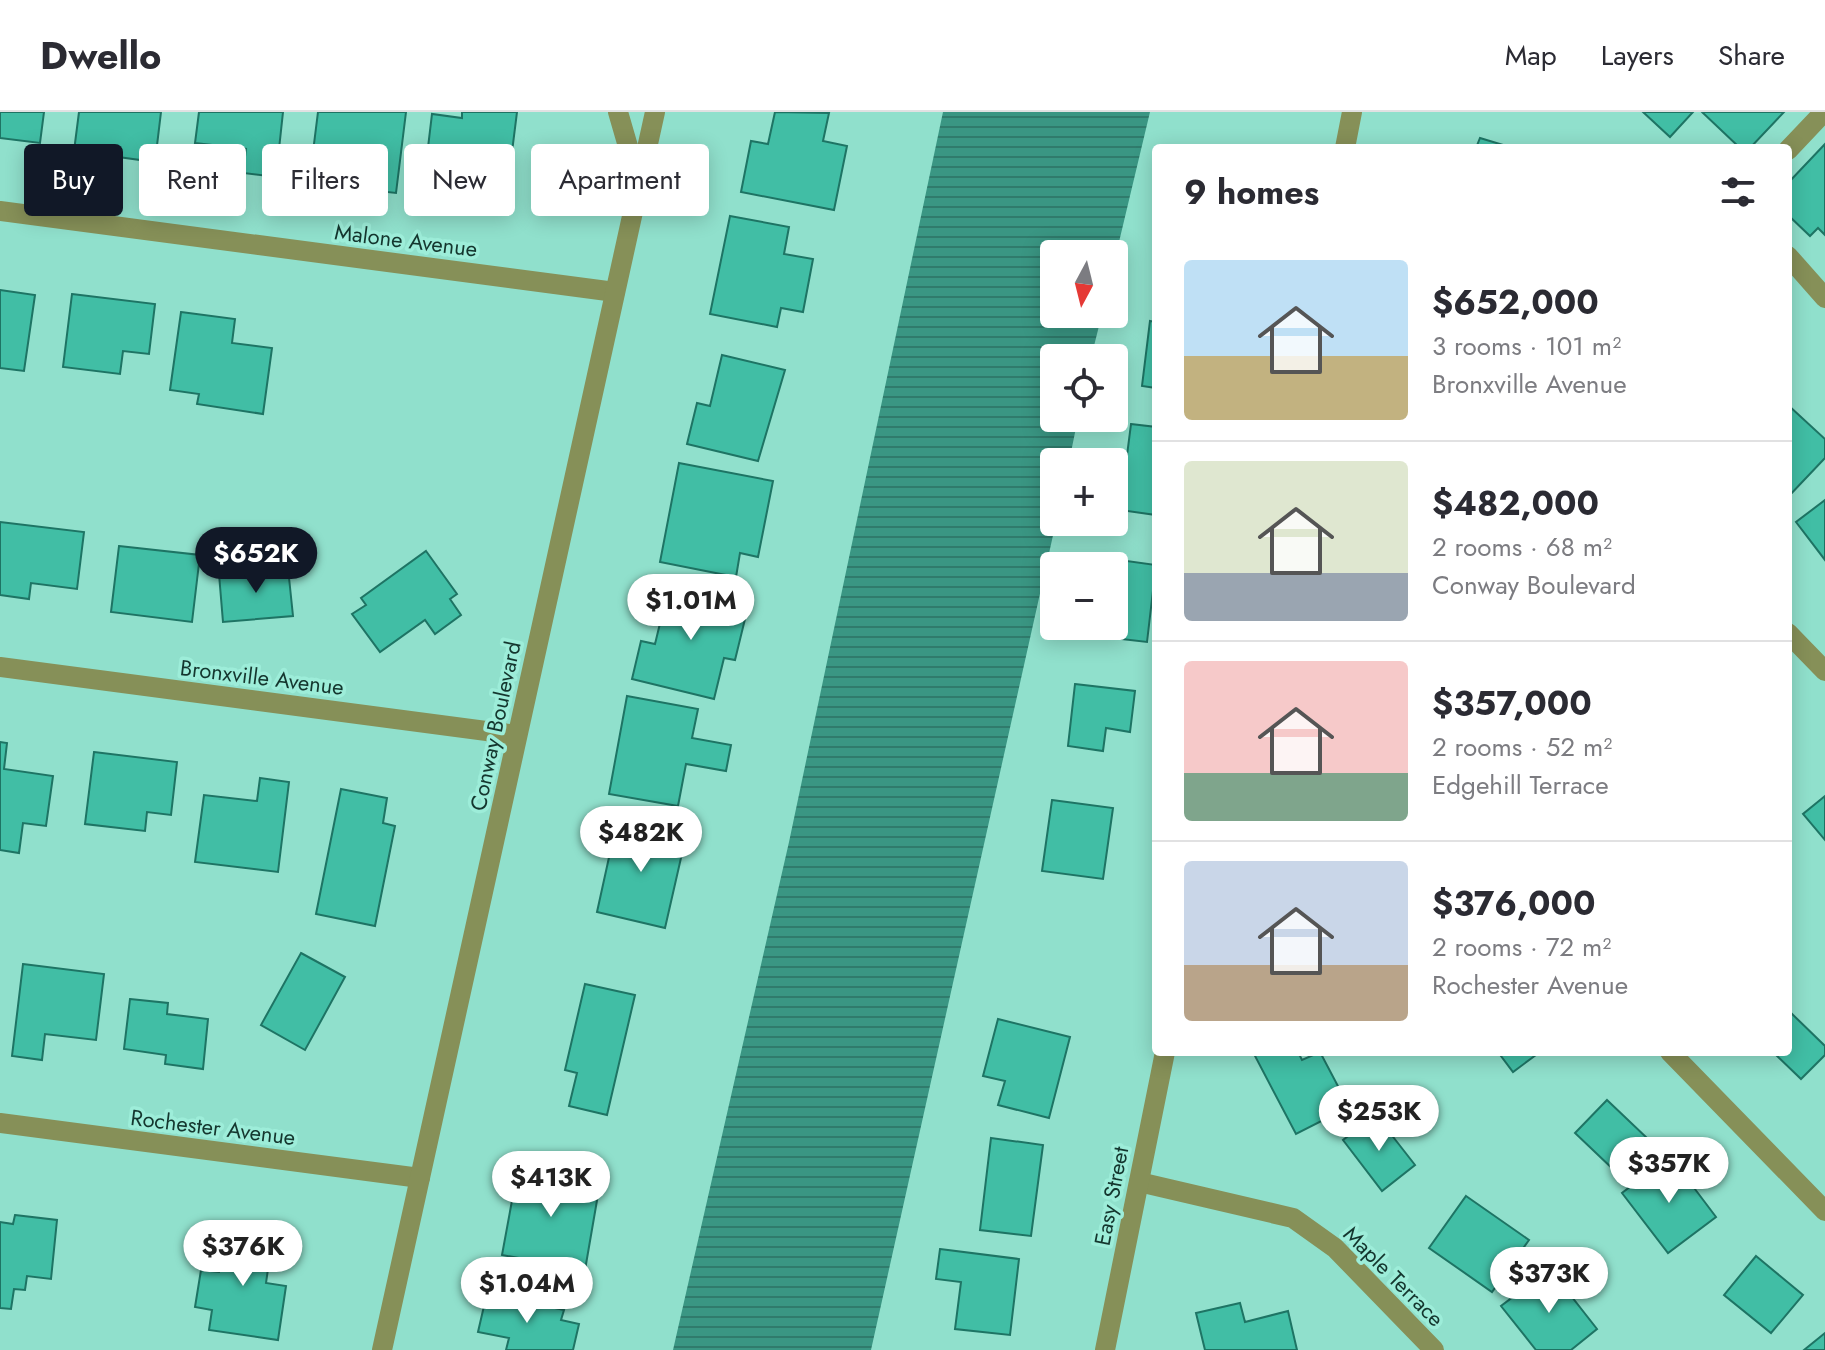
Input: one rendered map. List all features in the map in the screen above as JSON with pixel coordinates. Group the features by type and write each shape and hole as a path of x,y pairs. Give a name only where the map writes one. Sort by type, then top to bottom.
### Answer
{"street":[{"path":"618,112 627,144"},
{"name":"Conway Boulevard","path":"648,144 655,112"},
{"path":"1346,144 1352,112"},
{"path":"1792,146 1824,112"},
{"name":"Malone Avenue","path":"0,211 615,292"},
{"name":"Conway Boulevard","path":"382,1350 632,216"},
{"path":"1792,261 1825,298"},
{"path":"1792,637 1825,671"},
{"name":"Bronxville Avenue","path":"0,667 517,735"},
{"name":"Easy Street","path":"1105,1350 1164,1056"},
{"path":"1674,1056 1825,1211"},
{"name":"Rochester Avenue","path":"0,1123 420,1178"},
{"name":"Maple Terrace","path":"1139,1182 1293,1218 1335,1248 1434,1350"}],"shaded area":[{"path":"943,112 1150,112 1119,240 1040,240 1040,328 1098,328 1094,344 1040,344 1040,432 1075,432 1072,448 1040,448 1040,536 1053,536 1049,552 1040,552 1040,594 871,1350 673,1350 789,842"}],"building":[{"path":"0,112 44,112 40,143 0,138"},
{"path":"79,112 161,112 157,144 139,144 139,160 123,158 123,144 75,144"},
{"path":"199,112 283,112 280,144 262,144 262,175 246,173 246,144 195,143"},
{"path":"318,112 406,112 396,193 388,192 388,144 314,144"},
{"path":"462,112 517,112 513,144 428,144 432,114 462,118"},
{"path":"775,112 829,113 823,141 847,146 834,210 741,192 751,141 768,144"},
{"path":"1643,112 1693,112 1670,137"},
{"path":"1702,112 1784,112 1754,144 1736,144"},
{"path":"1480,138 1500,144 1478,144"},
{"path":"1825,144 1825,235 1818,228 1810,236 1792,219 1792,179"},
{"path":"730,216 789,227 784,254 813,259 803,312 781,308 777,327 710,314"},
{"path":"0,290 35,295 24,371 0,368"},
{"path":"72,294 155,304 149,354 123,351 120,374 63,367"},
{"path":"181,312 235,319 232,343 272,348 263,414 197,404 199,394 170,390"},
{"path":"1150,321 1152,387 1142,386"},
{"path":"722,355 785,370 758,461 687,444 697,403 710,406"},
{"path":"1792,409 1825,439 1825,458 1792,493"},
{"path":"1131,424 1152,427 1152,514 1128,511"},
{"path":"679,463 773,481 758,557 740,553 736,577 660,562"},
{"path":"1825,500 1825,560 1796,522"},
{"path":"0,522 84,532 77,589 31,583 29,599 0,595"},
{"path":"119,546 200,555 192,622 111,612"},
{"path":"426,551 457,594 450,599 461,615 435,634 425,620 380,652 352,614 366,605 361,598"},
{"path":"1128,561 1152,564 1147,642 1128,640"},
{"path":"288,568 293,616 223,622 219,574"},
{"path":"670,582 737,598 733,616 745,619 735,660 724,658 714,699 632,679 641,641 655,644"},
{"path":"1075,684 1135,691 1130,732 1106,728 1103,751 1068,746"},
{"path":"627,696 698,709 692,738 731,745 726,771 686,764 678,806 609,794"},
{"path":"0,742 7,743 4,769 53,776 46,826 23,823 19,853 0,850"},
{"path":"94,752 177,762 171,815 147,812 145,831 85,824"},
{"path":"260,778 289,782 278,872 195,862 204,795 257,801"},
{"path":"341,789 387,798 383,823 395,826 375,926 316,914"},
{"path":"1825,796 1825,840 1803,814"},
{"path":"1052,800 1113,808 1103,879 1042,871"},
{"path":"617,821 686,836 665,928 597,912"},
{"path":"301,953 345,977 305,1050 261,1025"},
{"path":"23,964 104,974 96,1040 45,1034 42,1060 12,1056"},
{"path":"585,984 635,995 607,1115 569,1106 577,1073 565,1070"},
{"path":"130,999 168,1003 167,1014 208,1019 203,1069 165,1064 166,1055 124,1049"},
{"path":"1792,1014 1825,1046 1825,1055 1801,1079 1777,1056 1792,1056"},
{"path":"998,1019 1070,1037 1049,1118 998,1105 1005,1081 983,1076"},
{"path":"1255,1056 1300,1056 1302,1060 1322,1056 1349,1107 1296,1134"},
{"path":"1501,1056 1535,1056 1513,1072"},
{"path":"1607,1100 1647,1138 1615,1171 1575,1133"},
{"path":"1376,1115 1415,1165 1382,1191 1343,1140"},
{"path":"991,1138 1043,1145 1031,1236 980,1230"},
{"path":"1670,1156 1716,1217 1668,1253 1622,1193"},
{"path":"518,1168 600,1183 585,1270 502,1255"},
{"path":"1466,1196 1529,1240 1492,1292 1429,1248"},
{"path":"15,1215 57,1220 51,1279 27,1276 25,1290 14,1289 11,1309 0,1308 0,1222 13,1224"},
{"path":"225,1227 273,1234 266,1283 286,1286 278,1340 209,1330 212,1310 195,1307 201,1270 219,1272"},
{"path":"940,1249 1019,1259 1010,1335 955,1329 961,1282 936,1279"},
{"path":"1756,1256 1803,1295 1771,1333 1724,1295"},
{"path":"1550,1269 1597,1329 1571,1350 1536,1350 1501,1306"},
{"path":"487,1293 564,1310 561,1320 579,1324 573,1350 506,1350 509,1338 478,1332"},
{"path":"1240,1303 1245,1322 1288,1311 1297,1350 1205,1350 1196,1313"},
{"path":"1825,1333 1825,1350 1804,1350"}]}
